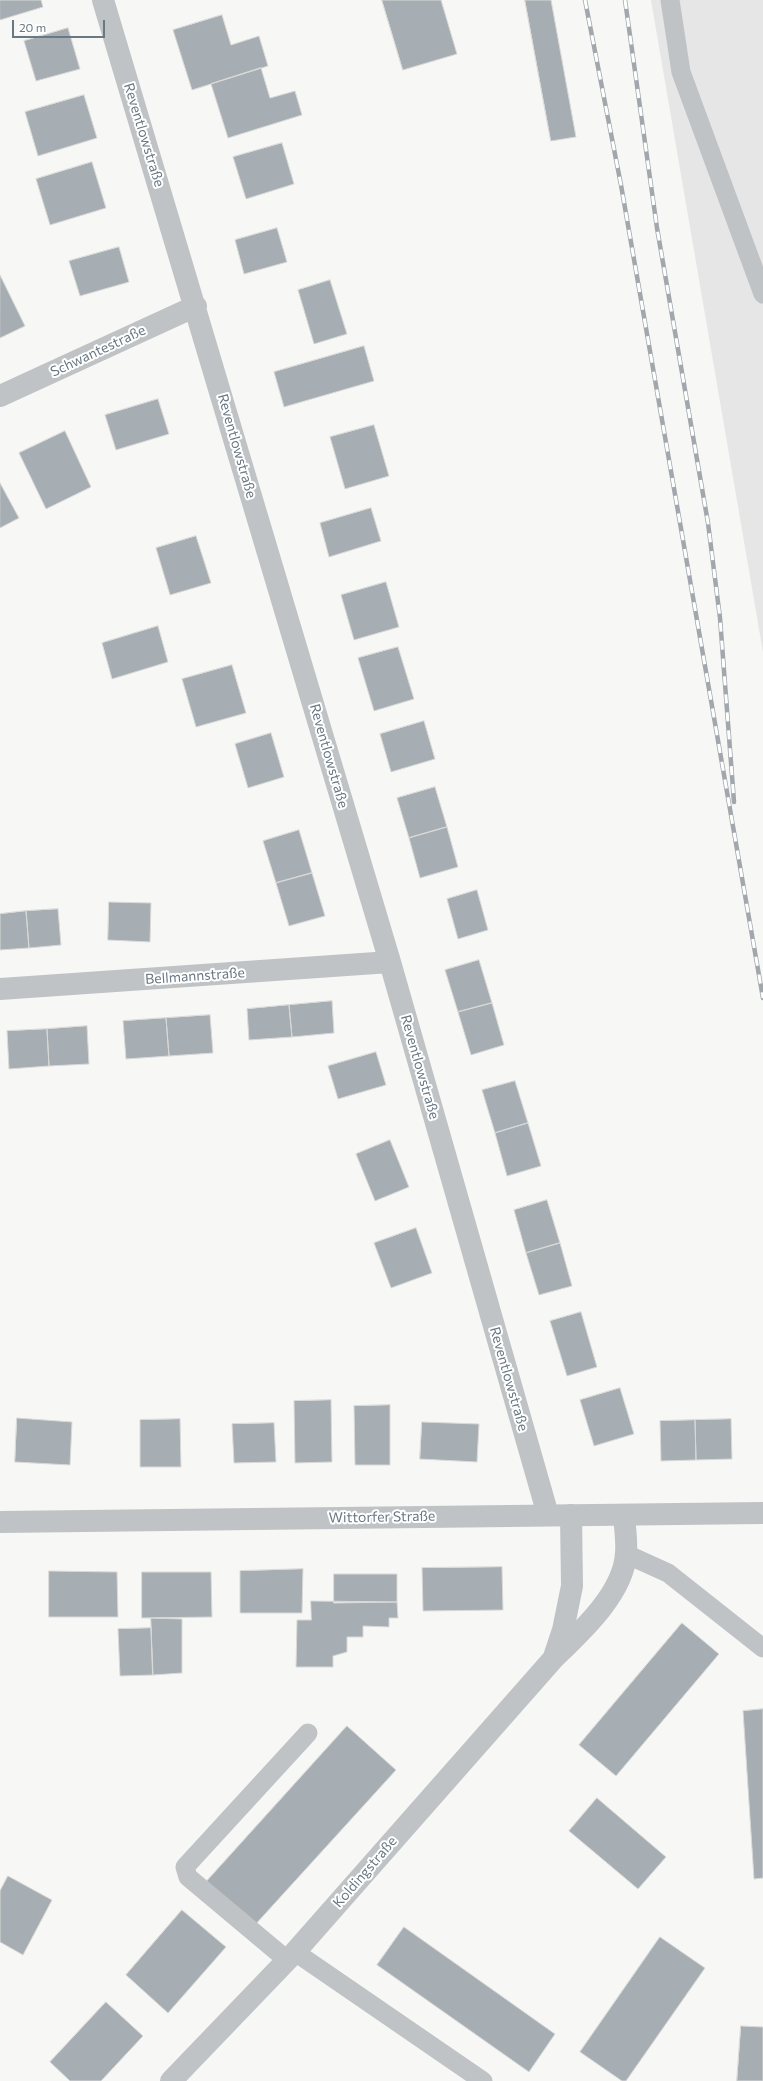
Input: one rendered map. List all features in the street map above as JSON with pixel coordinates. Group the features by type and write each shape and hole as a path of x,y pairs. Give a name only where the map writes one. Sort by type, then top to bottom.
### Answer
{"street":[{"name":"Reventlowstraße","path":"103,0 196,306 390,962 548,1515"},
{"name":"Schwantestraße","path":"0,396 196,306"},
{"name":"Bellmannstraße","path":"0,989 390,962"},
{"name":"Wittorfer Straße","path":"0,1522 548,1515 624,1516 763,1513"},
{"name":"Koldingstraße","path":"554,1658 563,1630 572,1586 571,1515"},
{"name":"Koldingstraße","path":"171,2081 291,1956 554,1658 595,1618 618,1582 626,1554 624,1516"}],"lane":[{"path":"670,0 681,72 763,294"},
{"path":"626,1554 668,1573 763,1648"},
{"path":"308,1733 190,1860 185,1867 188,1878 291,1956 483,2081"}],"shaded area":[{"path":"651,0 763,0 763,652"}],"building":[{"path":"0,0 41,0 43,7 0,20"},
{"path":"382,0 441,0 457,54 403,70"},
{"path":"525,0 551,0 576,137 551,141"},
{"path":"222,15 231,45 259,36 268,66 192,90 173,30"},
{"path":"68,28 80,69 36,81 24,41"},
{"path":"261,68 270,98 295,91 302,115 228,138 211,84"},
{"path":"84,95 97,138 38,156 25,112"},
{"path":"282,143 294,184 246,199 233,157"},
{"path":"92,162 106,208 50,225 36,179"},
{"path":"277,228 287,262 244,274 235,240"},
{"path":"119,247 129,282 80,296 69,261"},
{"path":"0,275 25,326 0,338"},
{"path":"330,280 347,334 314,344 298,290"},
{"path":"364,346 374,381 284,407 274,372"},
{"path":"158,399 169,434 116,450 105,415"},
{"path":"374,425 389,476 345,489 330,437"},
{"path":"65,431 91,487 46,509 19,453"},
{"path":"0,483 19,518 0,528"},
{"path":"371,508 381,541 329,557 320,523"},
{"path":"196,536 211,583 170,595 156,548"},
{"path":"386,582 399,627 354,640 341,595"},
{"path":"158,626 168,662 112,679 102,643"},
{"path":"398,647 414,699 374,711 358,658"},
{"path":"232,665 246,713 196,727 182,679"},
{"path":"424,721 435,759 391,772 380,734"},
{"path":"271,733 284,777 248,788 235,744"},
{"path":"435,787 447,827 409,838 397,798"},
{"path":"447,827 458,867 420,878 409,838"},
{"path":"299,830 312,873 276,883 263,841"},
{"path":"312,873 325,916 289,926 276,883"},
{"path":"477,890 488,930 458,939 447,899"},
{"path":"109,902 151,903 150,942 108,940"},
{"path":"58,909 61,945 29,948 26,911"},
{"path":"26,911 29,948 0,950 0,914"},
{"path":"479,960 492,1003 458,1012 445,970"},
{"path":"332,1001 334,1033 292,1037 289,1005"},
{"path":"492,1003 504,1045 471,1055 458,1012"},
{"path":"289,1005 292,1037 249,1040 247,1009"},
{"path":"210,1015 213,1053 169,1056 166,1018"},
{"path":"166,1018 169,1056 126,1059 123,1021"},
{"path":"87,1026 89,1064 49,1066 47,1029"},
{"path":"47,1029 49,1066 9,1069 7,1031"},
{"path":"376,1052 386,1085 338,1099 328,1066"},
{"path":"515,1081 528,1123 495,1133 482,1090"},
{"path":"528,1123 541,1166 507,1176 495,1133"},
{"path":"390,1140 409,1187 375,1201 356,1154"},
{"path":"547,1200 560,1243 526,1253 514,1210"},
{"path":"416,1228 432,1273 391,1288 374,1243"},
{"path":"560,1243 572,1286 539,1295 526,1253"},
{"path":"581,1312 597,1367 567,1376 550,1321"},
{"path":"620,1388 634,1434 594,1446 580,1400"},
{"path":"331,1400 332,1462 295,1463 294,1401"},
{"path":"390,1405 390,1465 355,1465 354,1406"},
{"path":"17,1418 72,1422 70,1465 15,1462"},
{"path":"180,1419 181,1467 140,1467 140,1420"},
{"path":"731,1419 732,1459 696,1460 695,1420"},
{"path":"695,1420 696,1460 661,1461 660,1421"},
{"path":"422,1422 479,1424 477,1462 420,1459"},
{"path":"274,1423 276,1462 234,1463 232,1424"},
{"path":"502,1567 503,1610 423,1611 422,1568"},
{"path":"303,1569 302,1613 240,1613 240,1571"},
{"path":"49,1571 117,1572 118,1617 49,1617"},
{"path":"142,1572 211,1572 212,1617 142,1618"},
{"path":"334,1574 397,1574 397,1602 334,1603"},
{"path":"311,1601 397,1602 398,1618 389,1618 389,1627 363,1626 363,1637 347,1637 347,1652 333,1656 333,1667 296,1667 297,1620 311,1620"},
{"path":"151,1618 182,1619 182,1673 153,1675"},
{"path":"682,1623 719,1654 616,1776 579,1745"},
{"path":"151,1628 153,1675 120,1676 118,1629"},
{"path":"763,1709 763,1878 754,1879 743,1711"},
{"path":"347,1726 396,1770 254,1926 206,1882"},
{"path":"597,1798 666,1857 638,1889 569,1831"},
{"path":"8,1876 52,1900 23,1955 0,1942 0,1891"},
{"path":"182,1910 226,1947 168,2013 126,1975"},
{"path":"404,1927 555,2034 529,2072 377,1965"},
{"path":"660,1937 705,1968 626,2081 622,2081 580,2052"},
{"path":"106,2002 143,2036 101,2081 70,2081 50,2062"},
{"path":"741,2026 763,2027 763,2081 737,2081"}],"railway":[{"path":"585,0 621,185 763,998"},
{"path":"625,0 657,228 708,523 720,618 734,802"}]}
